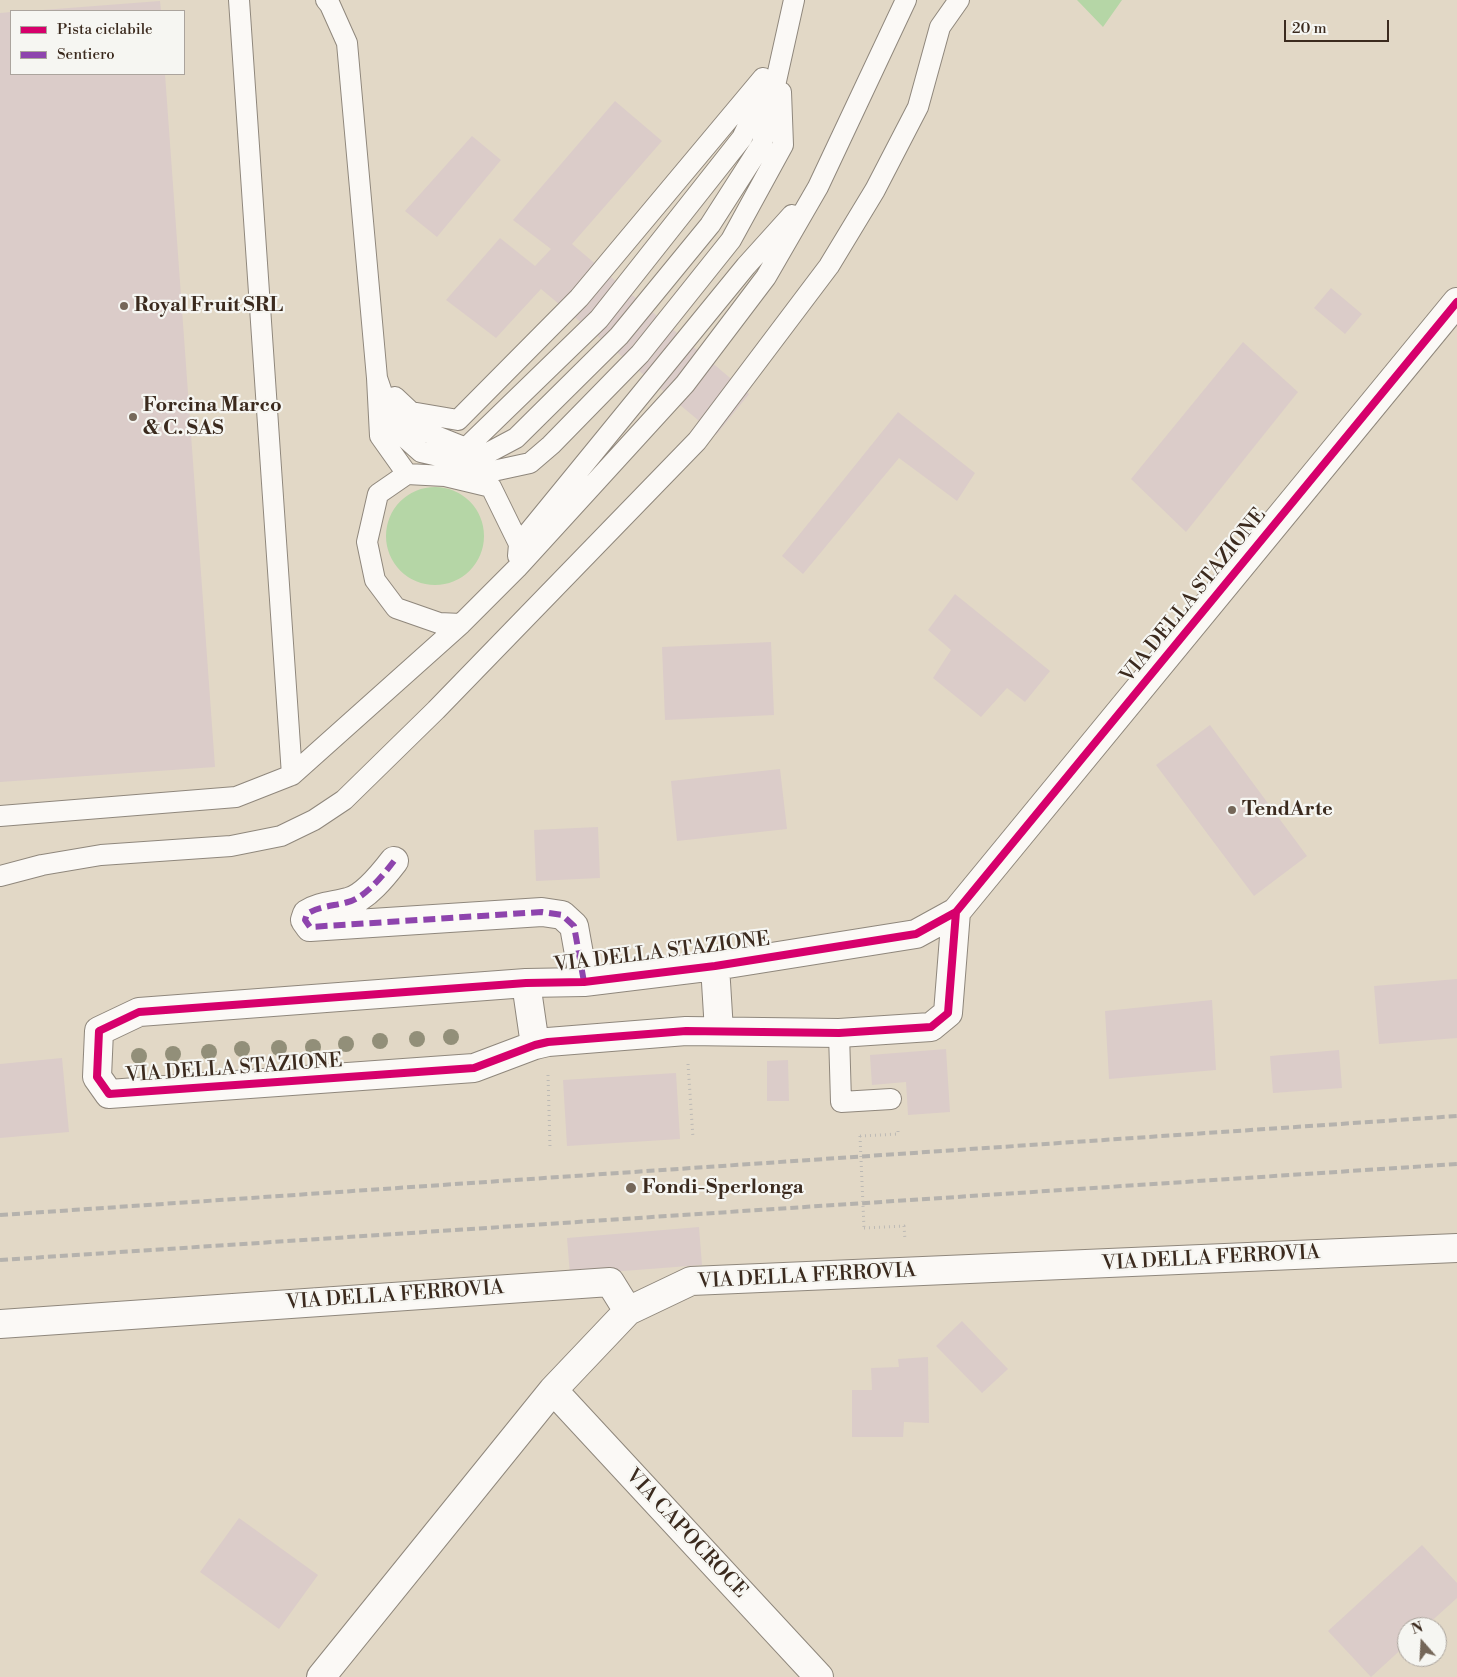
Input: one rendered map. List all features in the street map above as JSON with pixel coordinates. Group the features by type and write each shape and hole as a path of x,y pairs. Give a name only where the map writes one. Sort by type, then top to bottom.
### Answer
{"street":[{"name":"VIA DELLA STAZIONE","path":"956,912 948,1013 931,1027 839,1034 686,1031 541,1043 474,1068 109,1094 97,1078 99,1031 139,1012 526,983 584,982 715,966 916,934 956,912 1457,302"},
{"path":"394,861 380,879 351,902 314,909 307,914 305,920 310,927 542,912 562,915 574,926 584,982"},
{"name":"VIA DELLA STAZIONE","path":"715,966 719,1031"},
{"name":"VIA DELLA STAZIONE","path":"526,983 541,1043"},
{"name":"VIA DELLA FERROVIA","path":"0,1324 610,1282 628,1311 691,1282 1457,1248"},
{"path":"321,1677 554,1390 628,1311"},
{"name":"VIA CAPOCROCE","path":"554,1390 819,1677"}],"lane":[{"path":"239,0 292,775"},
{"path":"326,0 347,43 377,378 380,436 407,474"},
{"path":"377,378 394,428 421,452 469,464 516,438 619,336 710,225 762,144 794,0"},
{"path":"0,816 236,797 292,775 461,624 517,568 685,384 766,277 818,187 906,0"},
{"path":"0,876 42,865 101,855 231,846 281,836 314,820 344,800 436,710 690,448 720,412 829,266 876,190 918,107 940,27 959,0"},
{"path":"377,378 402,422 466,448 599,319 742,138 780,57"},
{"path":"377,378 387,432 417,460 470,476 530,463 551,445 640,354 730,240 783,145 780,57"},
{"path":"377,378 411,412 458,420 579,298 780,57"},
{"path":"519,544 746,266 818,187"},
{"path":"461,624 439,623 396,608 375,580 367,542 378,494 407,474 445,476 491,487 519,544 517,568"},
{"path":"0,865 42,865"},
{"path":"839,1034 841,1102 891,1098"}],"path":[{"path":"686,1031 693,1138"},
{"path":"541,1043 550,1147"},
{"path":"860,1136 864,1228"}],"green space":[{"path":"1077,0 1122,0 1103,27"},
{"path":"435,487 454,491 470,501 480,517 484,536 480,555 470,571 454,581 435,585 416,581 400,571 390,555 386,536 390,517 400,501 416,491"}],"building":[{"path":"160,1 161,10 43,10"},
{"path":"10,12 10,75 165,75 215,767 0,782 0,13"},
{"path":"615,101 662,141 572,244 749,394 716,435 541,289 496,338 446,300 500,238 535,266 551,249 513,220"},
{"path":"472,136 501,160 437,237 405,211"},
{"path":"1331,288 1362,314 1345,334 1314,308"},
{"path":"1243,342 1298,392 1186,532 1131,479"},
{"path":"898,412 975,473 957,501 899,458 803,574 782,556"},
{"path":"955,594 1050,671 1025,702 1007,688 981,717 933,678 951,650 928,630"},
{"path":"771,642 774,715 665,720 662,647"},
{"name":"TendArte","path":"1210,725 1307,856 1254,896 1156,765"},
{"path":"780,769 787,829 677,841 671,781"},
{"path":"598,827 600,878 536,881 534,830"},
{"path":"1457,979 1457,1038 1379,1044 1374,986"},
{"path":"1212,1000 1216,1070 1109,1079 1105,1011"},
{"path":"946,1049 950,1112 908,1115 906,1082 872,1085 870,1055"},
{"path":"1339,1050 1342,1088 1273,1093 1270,1056"},
{"path":"62,1058 69,1132 0,1138 0,1064"},
{"path":"788,1060 789,1101 767,1101 767,1061"},
{"name":"Fondi-Sperlonga","path":"676,1073 680,1139 567,1146 563,1080"},
{"path":"699,1227 702,1265 570,1275 567,1238"},
{"path":"962,1321 1008,1369 982,1393 936,1346"},
{"path":"928,1357 929,1423 904,1422 903,1437 852,1437 852,1390 872,1390 871,1368 899,1367 898,1359"},
{"path":"239,1518 318,1575 279,1629 200,1572"},
{"path":"1422,1545 1457,1583 1457,1598 1436,1617 1397,1617 1397,1653 1371,1677 1328,1631"}],"railway":[{"path":"0,1215 1457,1116"},
{"path":"0,1260 1457,1164"}],"marked path":[{"path":"394,861 374,885 361,896 354,900 307,914 305,920 310,927 542,912 562,915 574,926 584,982"}],"cycle path":[{"path":"956,912 948,1013 931,1027 839,1033 686,1031 548,1042 474,1068 109,1094 97,1077 99,1031 139,1012 526,983 584,982 715,966 916,934 956,912 1457,302"}],"place":[{"name":"Royal Fruit SRL","path":"124,306"},
{"name":"Forcina Marco & C. SAS","path":"133,417"},
{"name":"TendArte","path":"1232,810"},
{"name":"Fondi-Sperlonga","path":"631,1188"}]}
